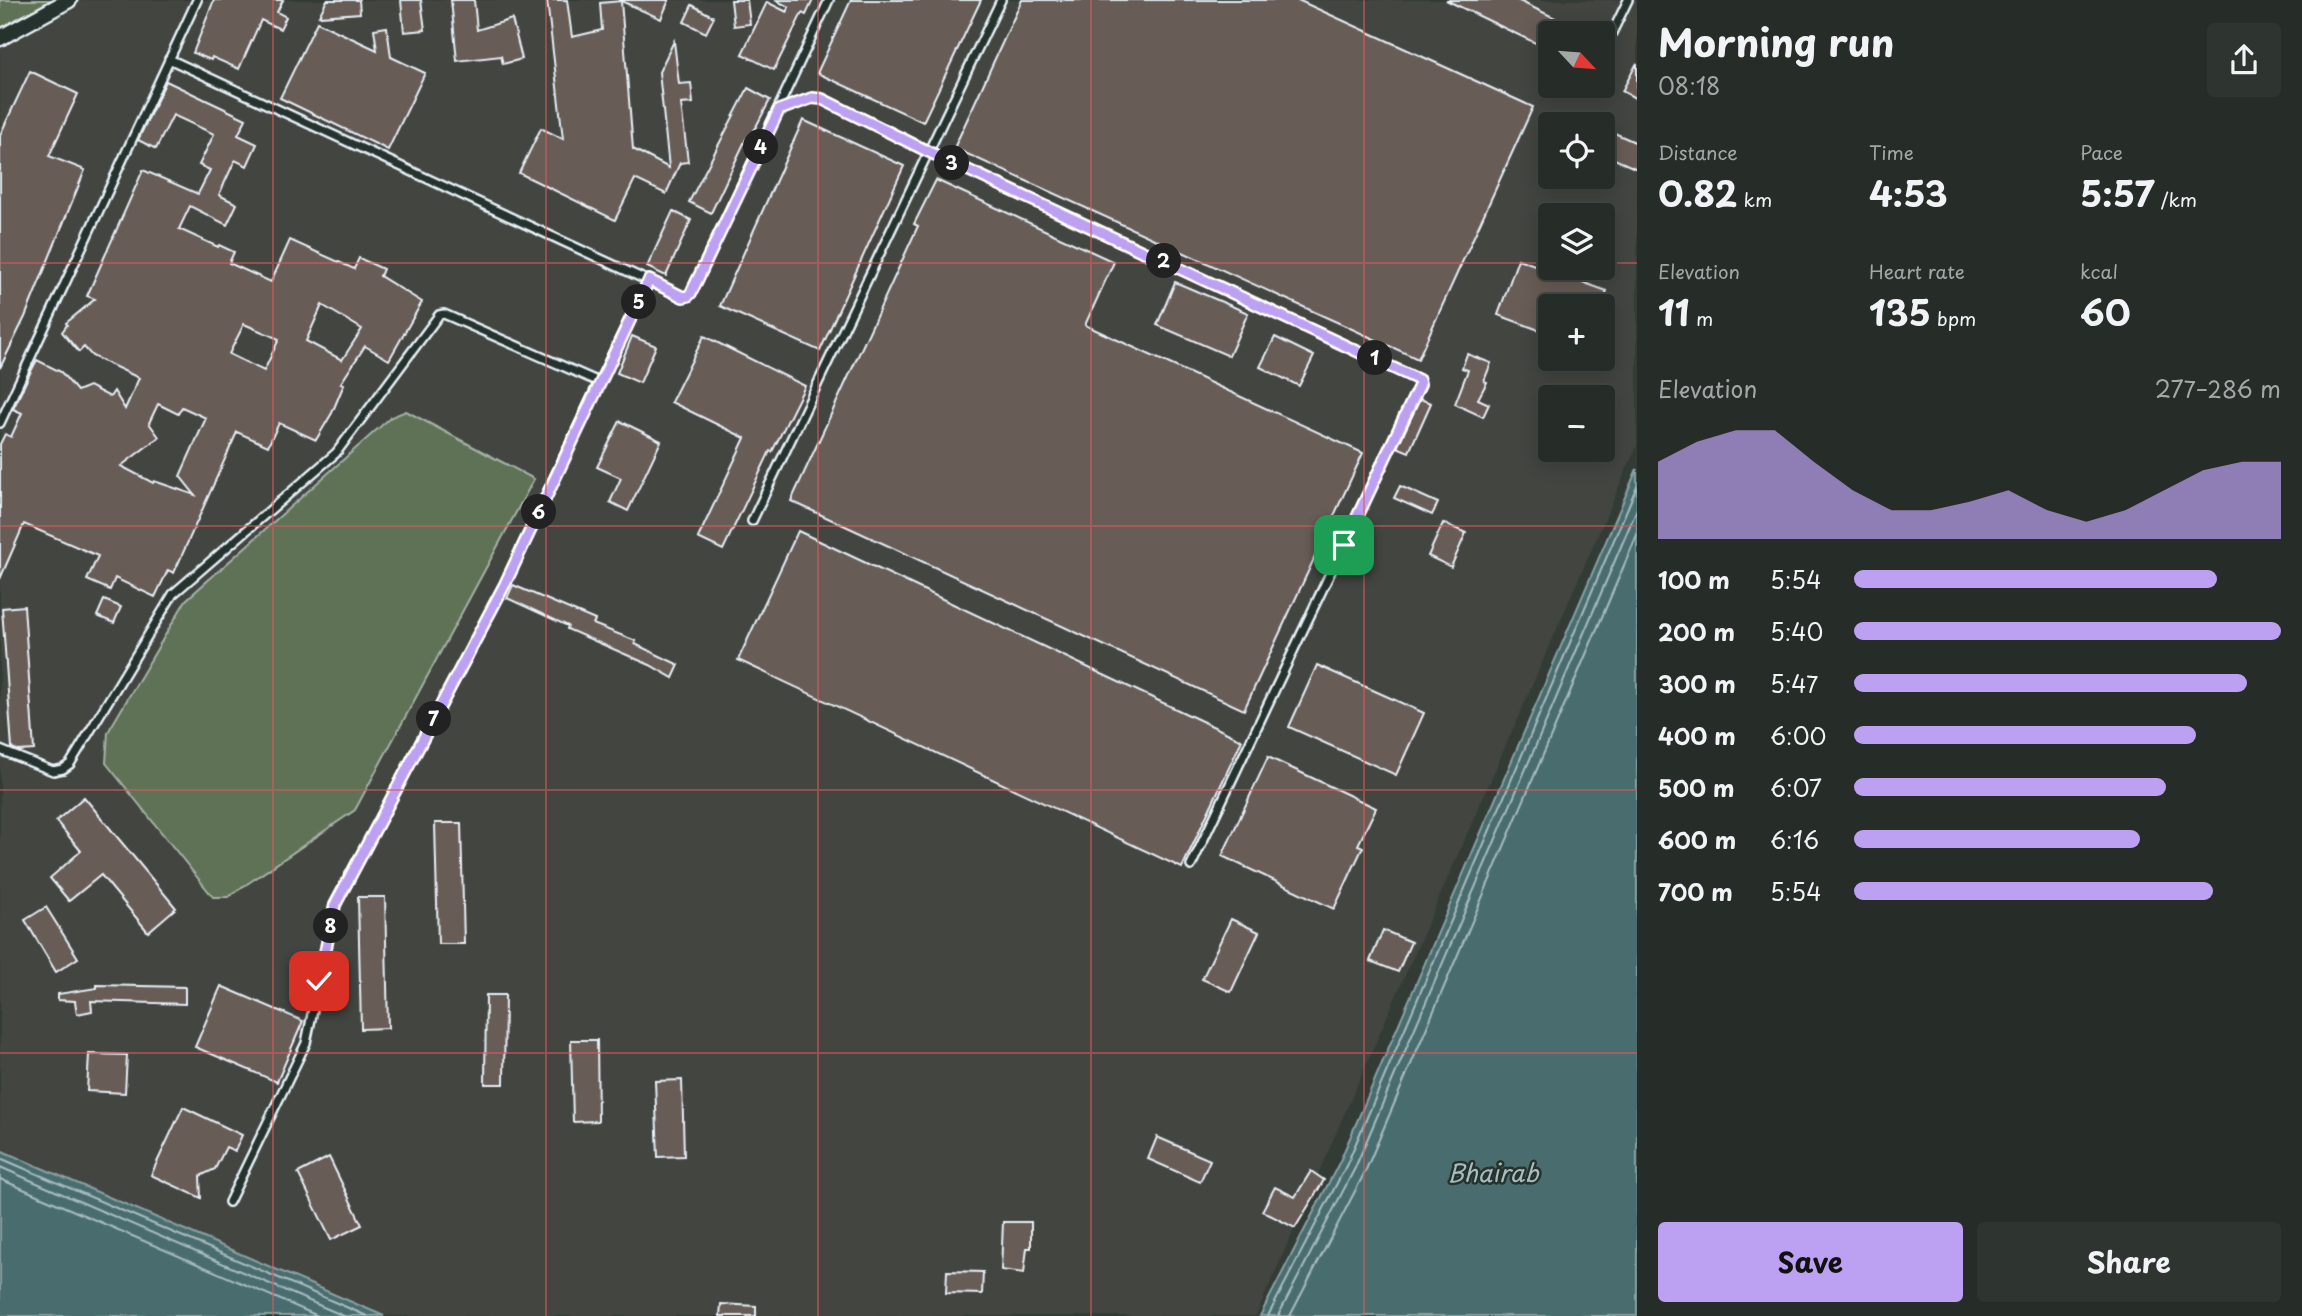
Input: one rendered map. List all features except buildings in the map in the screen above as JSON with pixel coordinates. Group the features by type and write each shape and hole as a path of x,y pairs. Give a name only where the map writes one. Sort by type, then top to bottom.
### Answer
{"street":[{"path":"0,38 69,0"}],"lane":[{"path":"0,423 197,0"},
{"path":"169,59 683,297 691,293 829,0"},
{"path":"752,521 1001,0"},
{"path":"1615,27 1628,0"},
{"path":"779,110 812,98 822,99 929,152 1419,380 1414,397 1191,866"},
{"path":"229,1202 306,1043 335,905 505,584 649,280"},
{"path":"0,750 53,771 70,764 173,594 336,453 439,315 444,314 599,382"}],"shaded area":[{"path":"0,0 1637,0 1637,446 1256,1316 384,1316 0,1150"}],"green space":[{"path":"0,0 69,0 0,38"},
{"path":"406,411 534,479 355,810 228,897 213,897 106,763 108,732 186,600 391,417"}],"water":[{"name":"Bhairab","path":"1637,469 1637,1316 1260,1316 1340,1161"},
{"path":"0,1150 384,1316 0,1316"}],"route":[{"path":"319,981 335,905 505,584 649,280 683,297 691,293 779,110 812,98 822,99 929,152 1414,376 1420,384 1344,545"}]}
